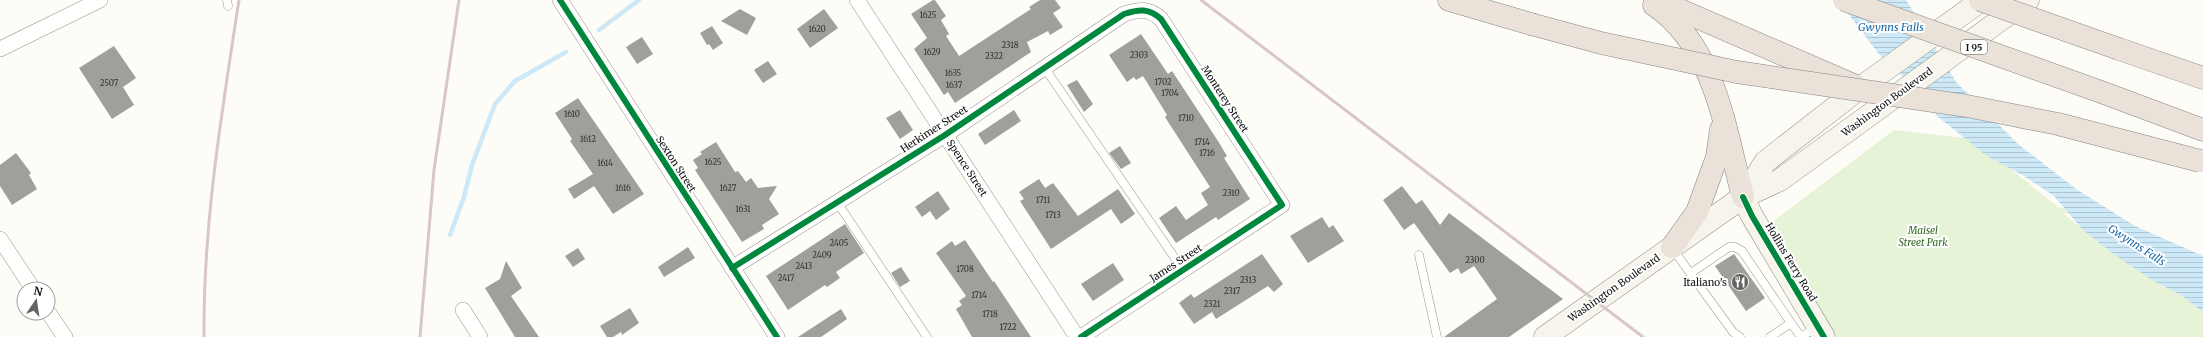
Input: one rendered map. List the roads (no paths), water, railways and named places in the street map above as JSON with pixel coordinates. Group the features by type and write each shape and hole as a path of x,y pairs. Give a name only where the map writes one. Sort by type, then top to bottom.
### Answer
{"highway":[{"path":"1449,0 1601,43 1738,72 1967,106 2058,124 2202,161"},
{"path":"1646,0 1665,13 1686,36 1706,68 1723,120 1742,197"},
{"path":"1658,0 1894,97"},
{"name":"I 95","path":"1844,0 2203,130"},
{"path":"1981,0 2203,78"},
{"path":"1672,247 1697,212 1717,157 1723,120"}],"main road":[{"name":"Washington Boulevard","path":"1742,197 1765,162 1865,84 1981,0"},
{"name":"Washington Boulevard","path":"1545,337 1742,197 1780,180 2028,0"},
{"name":"Hollins Ferry Road","path":"1742,197 1811,334"}],"street":[{"path":"0,50 100,0"},
{"name":"Sexton Street","path":"560,0 777,337"},
{"name":"Spence Street","path":"857,0 1077,337"},
{"name":"Herkimer Street","path":"732,268 945,135 1124,14 1146,10"},
{"name":"Monterey Street","path":"1146,10 1155,13 1162,19 1282,205"},
{"name":"James Street","path":"1080,337 1282,205"},
{"path":"0,239 28,281"},
{"path":"463,310 480,337"},
{"path":"54,321 65,337"}],"lane":[{"path":"1044,67 1183,270"},
{"path":"837,202 927,337"},
{"path":"1672,247 1733,332 1740,337"},
{"path":"1691,273 1728,247 1736,247 1742,251 1791,323 1811,334"},
{"path":"1419,255 1436,337"},
{"path":"1770,337 1791,323"}],"water":[{"name":"Gwynns Falls","path":"1838,0 1906,0 1956,82 2018,144 2076,189 2135,226 2203,256 2203,312 2181,295 2152,280 2112,253 2082,229 2054,196 2024,176 1987,156 1937,116 1909,82 1878,53"}],"waterway":[{"path":"599,30 639,0"},
{"path":"450,235 464,197 472,165 495,104 515,81 566,52"}],"railway":[{"path":"204,337 210,210 220,126 239,0"},
{"path":"420,337 434,170 459,0"},
{"path":"1201,0 1643,337"}],"place":[{"name":"Italiano's","path":"1740,282"}],"park label":[{"name":"Maisel Street Park","path":"1923,236"}]}
